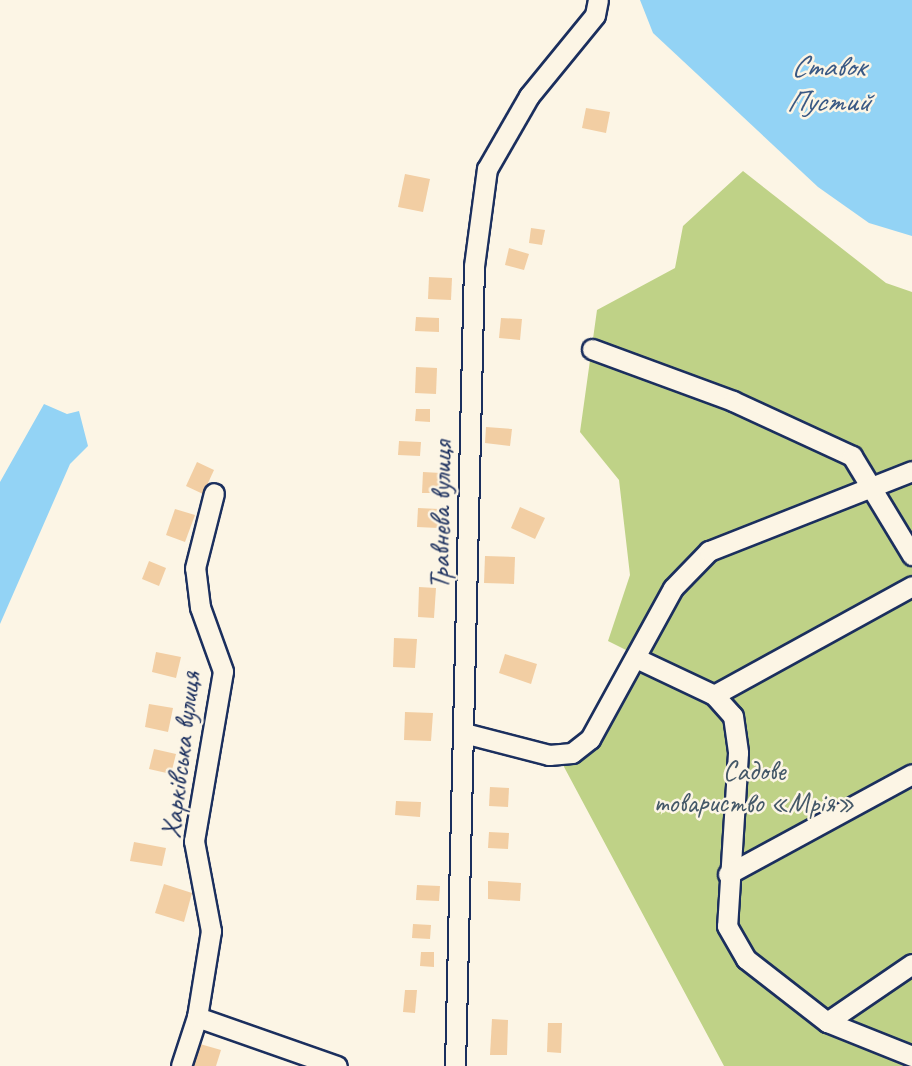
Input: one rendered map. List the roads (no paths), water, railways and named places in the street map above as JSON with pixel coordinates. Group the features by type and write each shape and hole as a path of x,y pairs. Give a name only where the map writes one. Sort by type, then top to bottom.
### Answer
{"street":[{"name":"Травнева вулиця","path":"455,1066 474,266 487,169 529,96 595,15 598,0"},
{"path":"592,349 733,401 852,456 912,555"},
{"path":"464,733 549,755 572,752 590,739 638,659 673,588 709,551 874,489 912,471"},
{"name":"Харківська вулиця","path":"181,1066 197,1017 211,931 194,841 223,671 200,607 195,568 214,493"},
{"path":"714,695 912,586"},
{"path":"638,659 714,695 733,716 738,753 728,874 727,926 746,959 827,1022 912,1056"},
{"path":"728,874 912,774"},
{"path":"827,1022 912,964"},
{"path":"197,1017 337,1066"}],"water":[{"name":"Ставок Пустий","path":"640,0 912,0 912,236 869,223 818,187 653,33"},
{"path":"44,404 67,414 79,411 88,446 70,464 0,624 0,482"}],"park label":[{"name":"Садове товариство «Мрія»","path":"754,787"}]}
